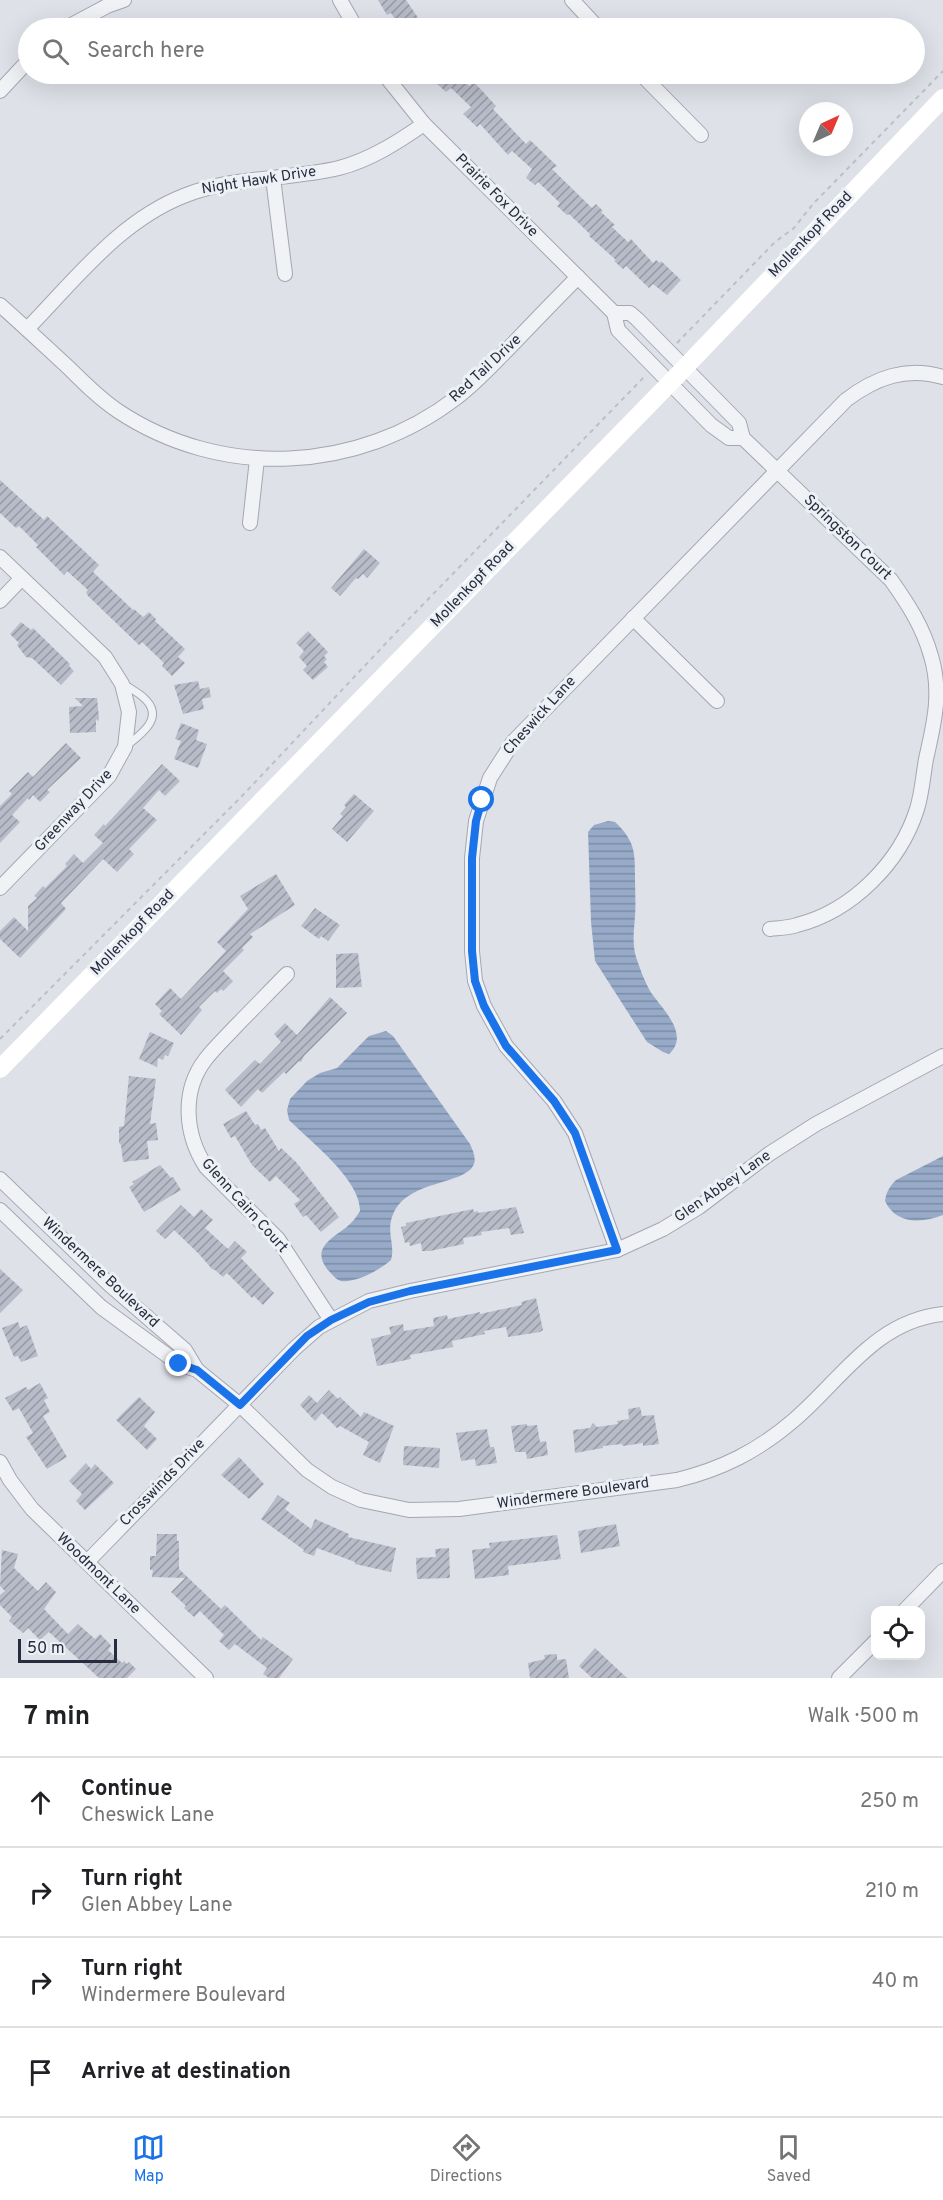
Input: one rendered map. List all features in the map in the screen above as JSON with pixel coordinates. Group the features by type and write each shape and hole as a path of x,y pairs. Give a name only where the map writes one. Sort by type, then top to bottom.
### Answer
{"street":[{"path":"85,18 124,0"},
{"path":"340,0 350,18"},
{"path":"572,0 589,18"},
{"path":"0,91 18,72"},
{"name":"Prairie Fox Drive","path":"392,84 424,124 614,313 618,330 669,384"},
{"path":"651,84 701,135"},
{"name":"Mollenkopf Road","path":"0,1069 669,384 943,98"},
{"name":"Night Hawk Drive","path":"27,330 115,237 139,219 171,201 224,184 341,167 392,146 424,124"},
{"path":"273,178 285,274"},
{"name":"Red Tail Drive","path":"0,305 99,397 142,426 195,448 225,455 257,459 304,458 358,449 418,424 474,384 578,277"},
{"name":"Prairie Fox Drive","path":"614,313 630,313 685,367"},
{"name":"Springston Court","path":"685,367 739,423 743,438 891,579 910,606 924,633 932,657 938,700 917,808 893,858 871,884 842,904 817,918 796,926 770,929"},
{"path":"777,470 846,400 864,387 877,380 907,374 923,373 943,376"},
{"name":"Springston Court","path":"669,384 711,425 729,438 743,438"},
{"path":"250,523 257,459"},
{"name":"Cheswick Lane","path":"617,1250 575,1133 554,1101 506,1046 484,1006 475,981 472,951 472,858 476,821 490,778 513,742 777,470"},
{"name":"Greenway Drive","path":"0,557 105,657 121,682 129,712 126,747 109,776 0,888"},
{"path":"0,601 22,578"},
{"path":"633,618 717,700"},
{"name":"Glenn Cairn Court","path":"287,974 205,1059 195,1076 191,1089 188,1116 197,1154 206,1167 278,1239 331,1320"},
{"name":"Glen Abbey Lane","path":"240,1405 307,1336 331,1320 389,1295 617,1250 684,1217 769,1154 816,1124 943,1056"},
{"name":"Windermere Boulevard","path":"0,1179 110,1285 185,1350 197,1370 240,1405 307,1470 332,1488 380,1505 409,1510 459,1509 674,1480 710,1472 743,1456 773,1437 796,1418 874,1342 903,1324 943,1314"},
{"name":"Windermere Boulevard","path":"0,1210 101,1307 179,1364 197,1370"},
{"name":"Crosswinds Drive","path":"87,1562 240,1405"},
{"name":"Woodmont Lane","path":"0,1461 24,1501 206,1678"},
{"path":"910,1606 943,1571"},
{"path":"838,1678 871,1646"}],"lane":[{"path":"121,682 145,698 152,710 149,726 126,747"}],"path":[{"path":"669,351 775,242 794,228 813,204 943,71"},
{"path":"0,1039 243,795 652,367"}],"water":[{"path":"608,821 615,822 622,829 633,848 635,952 650,991 667,1013 676,1030 675,1046 669,1054 647,1042 595,961 591,922 588,832 594,825"},
{"path":"386,1031 393,1036 470,1144 475,1161 467,1172 424,1188 403,1201 395,1210 390,1224 391,1260 368,1275 354,1280 341,1281 327,1269 321,1254 328,1242 353,1221 360,1211 358,1199 344,1174 289,1120 287,1110 290,1099 307,1081 320,1073 337,1068 369,1036"},
{"path":"943,1156 943,1215 927,1220 910,1220 890,1209 885,1201 887,1192 896,1180"}],"building":[{"path":"378,0 406,0 418,18 394,18 391,13 387,15"},
{"path":"437,84 467,84 469,86 476,84 496,106 493,109 526,144 530,140 557,166 552,169 592,208 596,204 615,225 612,227 628,242 631,239 653,263 656,260 660,263 661,261 681,280 667,295 653,284 649,288 626,266 623,269 589,236 590,234 557,206 560,203 538,182 535,185 526,178 532,169 512,151 508,155 480,124 477,127 463,114 471,107 451,88 446,92"},
{"path":"0,480 44,520 47,516 99,565 93,572 133,610 143,617 149,612 156,619 155,621 185,649 178,657 185,663 172,676 162,666 164,663 142,642 139,645 88,596 86,592 88,590 67,571 64,575 19,526 16,528 0,513"},
{"path":"364,549 380,563 367,578 363,574 358,579 356,578 340,596 331,588"},
{"path":"21,622 31,630 33,628 70,664 69,666 74,671 61,685 32,658 26,657 17,645 19,643 10,634"},
{"path":"308,631 328,652 324,656 327,659 324,662 328,667 313,680 303,670 307,666 299,657 304,651 296,643"},
{"path":"198,681 200,689 209,687 211,697 202,699 204,709 183,714 174,685"},
{"path":"75,698 97,698 99,718 98,721 96,719 96,732 70,733 69,707 83,706"},
{"path":"181,723 199,730 196,740 207,744 198,768 174,759 181,741 175,739"},
{"path":"66,743 81,758 47,790 50,792 40,802 33,795 29,800 28,798 12,815 20,822 0,843 0,806 12,794 9,791 28,772 33,777"},
{"path":"162,764 180,781 165,796 159,790 143,808 157,820 129,849 134,854 117,872 103,859 61,903 66,909 20,958 0,939 0,931 14,917 28,931 28,906 37,898 34,896 67,866 65,864 74,854 83,863 103,843 94,835"},
{"path":"354,794 374,811 347,842 332,829 343,816 340,814 346,807 344,805"},
{"path":"276,874 295,905 250,934 253,937 242,948 244,950 223,971 233,981 223,991 221,989 217,993 215,991 199,1007 202,1010 181,1035 159,1014 162,1011 155,1004 170,988 181,999 226,951 217,942 248,909 240,896"},
{"path":"315,908 340,925 328,941 321,936 319,939 301,926"},
{"path":"358,953 362,987 336,988 336,954"},
{"path":"330,997 347,1013 304,1056 301,1062 299,1061 286,1074 284,1072 262,1093 258,1089 241,1107 225,1090 255,1060 260,1064 281,1042 274,1034 285,1023 297,1035"},
{"path":"150,1032 174,1043 168,1056 165,1055 163,1060 158,1058 157,1067 139,1059"},
{"path":"129,1076 156,1079 150,1124 156,1123 158,1140 147,1141 149,1159 123,1162 119,1143 119,1127 124,1126"},
{"path":"246,1111 255,1125 258,1124 261,1130 265,1128 279,1151 281,1148 296,1162 339,1217 321,1232 306,1215 303,1217 294,1204 300,1200 276,1176 270,1182 252,1165 235,1136 231,1138 223,1124"},
{"path":"160,1165 171,1178 173,1177 181,1190 144,1212 129,1187 134,1184 132,1182"},
{"path":"181,1205 194,1217 201,1209 213,1220 205,1228 228,1249 235,1241 247,1252 241,1258 274,1293 263,1305 254,1296 252,1298 227,1273 223,1277 212,1269 174,1230 165,1239 156,1231"},
{"path":"516,1207 524,1233 511,1235 509,1228 481,1232 482,1235 463,1238 464,1244 430,1251 422,1251 421,1243 410,1246 409,1242 405,1243 401,1227 406,1226 406,1223 473,1209 478,1213"},
{"path":"0,1269 23,1290 0,1313"},
{"path":"536,1298 543,1330 540,1332 508,1337 506,1327 484,1331 485,1334 452,1341 453,1347 410,1355 411,1359 377,1366 371,1339 391,1334 389,1327 403,1324 404,1331 434,1326 433,1318 447,1315 448,1319 480,1312 480,1314 522,1305 521,1302"},
{"path":"18,1322 20,1328 27,1325 38,1356 21,1362 18,1356 14,1357 2,1328"},
{"path":"40,1383 48,1398 44,1400 50,1412 43,1416 67,1457 47,1469 26,1437 33,1433 19,1408 13,1411 5,1398 26,1387 28,1390"},
{"path":"329,1390 361,1417 364,1412 394,1426 380,1463 363,1455 369,1442 340,1426 337,1428 322,1413 315,1421 300,1405 309,1395 317,1403"},
{"path":"139,1397 155,1412 144,1426 157,1439 147,1450 116,1420"},
{"path":"640,1407 642,1416 654,1415 659,1444 603,1446 603,1448 575,1453 573,1430 590,1428 593,1423 597,1427 618,1424 617,1421 629,1419 628,1409"},
{"path":"527,1424 527,1426 537,1425 540,1442 546,1441 548,1455 527,1459 526,1452 515,1452 511,1426"},
{"path":"487,1429 490,1447 494,1447 497,1463 476,1466 475,1459 461,1461 456,1433"},
{"path":"404,1446 440,1448 439,1468 403,1465"},
{"path":"239,1457 264,1484 249,1499 221,1475"},
{"path":"86,1463 91,1469 95,1464 114,1483 85,1510 76,1501 82,1494 69,1481"},
{"path":"278,1495 290,1503 285,1509 311,1529 315,1519 349,1534 348,1537 396,1548 391,1572 355,1564 355,1562 317,1548 314,1556 303,1552 304,1550 261,1519"},
{"path":"616,1524 620,1546 581,1553 578,1531"},
{"path":"157,1534 177,1534 179,1569 221,1609 225,1605 261,1640 263,1637 293,1659 279,1678 269,1678 263,1674 267,1668 235,1644 229,1650 219,1641 224,1635 200,1611 194,1617 184,1608 186,1606 171,1592 185,1578 152,1577 150,1556 156,1556"},
{"path":"557,1535 561,1559 508,1566 509,1575 475,1579 472,1550 490,1548 489,1543"},
{"path":"449,1548 450,1578 417,1579 416,1558 436,1557 435,1549"},
{"path":"2,1550 18,1554 14,1568 38,1591 46,1582 56,1592 44,1609 68,1634 78,1624 95,1639 100,1634 111,1646 108,1650 122,1663 129,1662 136,1669 127,1678 99,1678 49,1632 40,1640 28,1628 23,1633 9,1621 12,1617 0,1605 0,1595 5,1591 0,1586"},
{"path":"595,1648 627,1678 592,1678 579,1666"},
{"path":"557,1654 557,1660 566,1659 569,1678 530,1678 528,1663 545,1659 544,1655"}],"route":[{"path":"179,1364 197,1370 240,1405 307,1336 331,1320 369,1302 389,1295 617,1250 575,1133 554,1101 506,1046 484,1006 475,981 472,951 472,858 476,821 482,800"}]}
